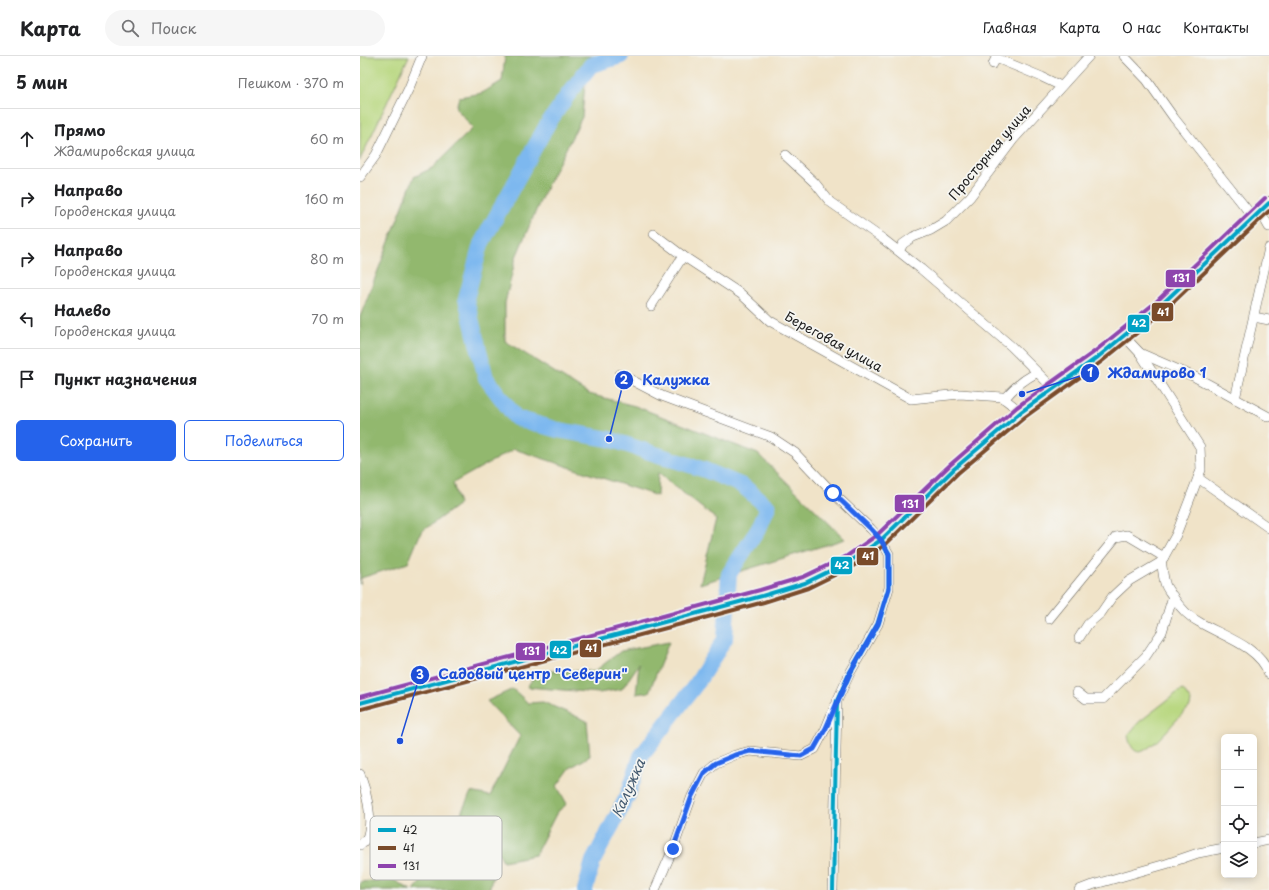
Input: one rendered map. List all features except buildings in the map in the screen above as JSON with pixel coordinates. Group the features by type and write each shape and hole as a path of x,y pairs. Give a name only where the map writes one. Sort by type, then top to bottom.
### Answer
{"main road":[{"path":"360,703 762,596 805,583 850,561 881,540 954,470 1021,412 1098,357 1160,306 1260,210"}],"street":[{"path":"360,177 376,155 409,88 422,56"},
{"name":"Просторная улица","path":"899,251 903,244 913,237 931,230 946,221 970,197 1013,140 1089,56"},
{"path":"1124,56 1147,80 1174,118 1260,210 1269,226"},
{"path":"994,64 996,58 1061,86"},
{"path":"785,155 814,183 830,202 899,251 1011,346 1036,373 1053,388"},
{"name":"Береговая улица","path":"654,234 683,256 741,294 770,321 911,399 960,394 1002,397 1021,412"},
{"path":"1235,399 1269,248"},
{"path":"651,306 683,256"},
{"path":"1254,317 1269,320"},
{"path":"1079,638 1088,624 1101,614 1112,597 1129,581 1163,560 1176,535 1200,470 1200,447 1140,353 1124,336"},
{"path":"1140,353 1196,377 1269,417"},
{"path":"1004,399 1014,387 1036,373"},
{"path":"620,374 662,396 771,437 795,453 833,493 871,529 881,540 889,554 889,588 878,624 850,673 826,728 814,749 801,756 750,751 735,755 716,763 704,773 692,796 673,849 655,890"},
{"path":"1198,478 1269,528"},
{"path":"1049,619 1116,537 1127,535 1163,560"},
{"path":"1163,560 1165,585 1190,615 1198,622 1241,645 1256,655 1267,667 1269,674"},
{"path":"1076,692 1086,699 1103,699 1146,656 1162,632 1173,596"},
{"path":"833,890 837,701"},
{"path":"360,774 365,787 369,813 368,836 360,845"},
{"path":"1257,842 1269,840"},
{"path":"1079,890 1092,884 1166,864 1198,853 1221,849"}],"green space":[{"path":"360,56 409,56 360,160"},
{"path":"505,56 601,56 587,61 582,117 544,192 516,257 505,303 505,341 589,394 635,406 758,454 845,539 700,584 716,519 658,473 657,496 514,449 453,483 459,504 421,532 408,563 361,578 360,584 360,317 414,177 432,168 473,128 456,108 459,97 482,93 502,81"},
{"path":"669,642 649,692 636,694 639,664 622,689 599,693 527,687 538,671 595,671 621,651"},
{"path":"513,689 528,703 543,702 587,721 590,756 570,768 557,786 567,804 557,812 535,855 503,861 502,816 461,816 462,811 471,792 490,796 520,736 487,701"},
{"path":"1183,690 1191,701 1190,707 1151,746 1141,752 1135,750 1131,745 1128,735 1139,722 1178,692"},
{"path":"394,880 411,890 360,890 360,882"},
{"path":"422,880 492,880 489,890 414,890"}],"waterway":[{"name":"Калужка","path":"585,890 593,861 628,795 641,756 697,683 725,639 729,574 759,528 768,507 743,486 705,470 609,439 558,430 516,418 486,378 466,299 481,244 547,125 567,96 591,65 621,56"}],"transit line":[{"name":"131","path":"360,697 760,590 803,577 847,556 877,535 950,465 1017,407 1094,352 1156,302 1265,198"},
{"name":"42","path":"360,703 762,596 805,583 850,561 881,540 954,469 1021,412 1098,357 1160,306 1269,203"},
{"name":"41","path":"362,709 764,602 808,588 853,566 885,545 958,473 1025,417 1101,362 1164,311 1269,211"},
{"name":"42","path":"833,890 837,701 850,673 878,624 889,588 889,554 881,540"}],"place":[{"name":"Ждамирово 1","path":"1022,394"},
{"name":"Калужка","path":"609,439"},
{"name":"Садовый центр \"Северин\"","path":"400,741"}],"route":[{"path":"673,849 692,796 704,773 716,763 735,755 750,751 801,756 814,749 826,728 850,673 878,624 889,588 889,554 881,540 871,529 833,493"}]}
